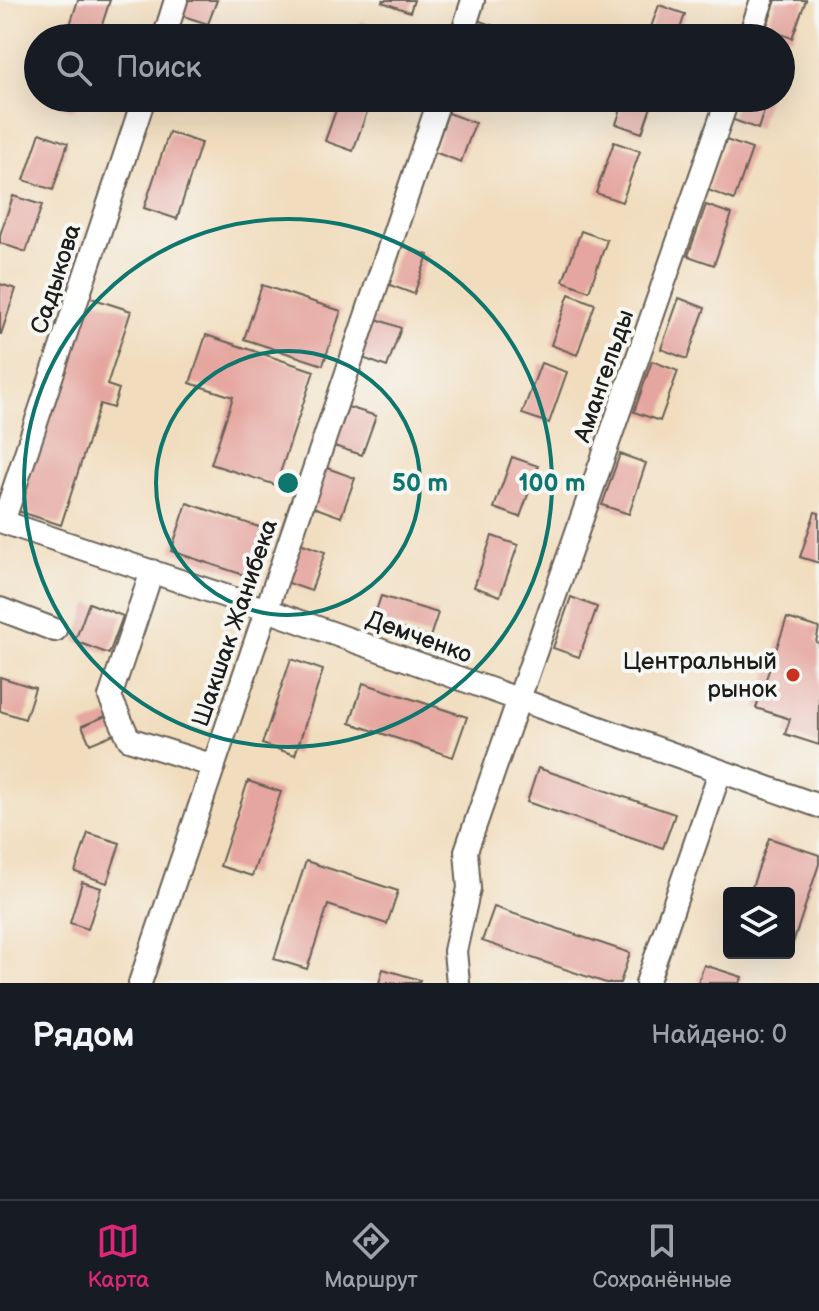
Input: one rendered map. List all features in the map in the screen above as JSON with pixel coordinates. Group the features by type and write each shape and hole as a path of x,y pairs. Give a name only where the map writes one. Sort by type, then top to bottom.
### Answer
{"street":[{"path":"168,24 176,0"},
{"path":"465,24 473,0"},
{"path":"754,24 762,0"},
{"name":"Садыкова","path":"1,521 139,112"},
{"name":"Шакшак Жанибека","path":"140,983 435,112"},
{"name":"Амангельды","path":"458,983 455,951 469,888 466,851 723,112"},
{"name":"Демченко","path":"1,521 267,610 819,806"},
{"path":"152,571 110,697 129,739 214,766"},
{"path":"0,609 55,630"},
{"path":"647,983 720,772"}],"building":[{"path":"78,0 110,0 102,24 70,24"},
{"path":"185,0 217,0 208,24 180,15"},
{"path":"383,0 414,0 410,12"},
{"path":"776,0 806,0 795,30 795,24 768,24"},
{"path":"659,5 685,14 682,24 652,24"},
{"path":"335,112 367,112 353,151 325,141"},
{"path":"620,112 649,112 642,133 616,124"},
{"path":"734,112 763,112 758,129 731,119"},
{"path":"448,113 475,123 461,162 434,152"},
{"path":"169,132 201,143 177,219 144,208"},
{"path":"40,133 68,143 53,190 24,180"},
{"path":"726,140 752,149 734,200 708,190"},
{"path":"614,142 640,151 622,202 596,193"},
{"path":"13,196 42,205 26,252 0,243"},
{"path":"706,205 732,214 714,265 688,256"},
{"path":"581,231 607,240 589,291 563,281"},
{"path":"400,245 428,255 414,294 387,284"},
{"path":"0,284 16,289 1,334 0,334"},
{"path":"262,285 341,311 323,365 244,339"},
{"path":"569,294 595,304 577,355 551,345"},
{"path":"88,297 131,311 107,385 119,389 113,408 100,404 61,525 18,511"},
{"path":"679,298 705,308 687,359 661,349"},
{"path":"374,318 401,328 387,367 360,357"},
{"path":"206,335 314,371 276,485 211,464 233,397 190,383"},
{"path":"652,361 678,371 660,421 634,412"},
{"path":"541,363 567,372 549,423 522,414"},
{"path":"348,407 376,416 362,455 334,446"},
{"path":"620,454 646,463 629,514 602,505"},
{"path":"512,457 538,466 520,517 494,508"},
{"path":"327,468 355,478 341,517 313,507"},
{"path":"187,503 265,529 250,577 171,551"},
{"path":"815,512 819,513 819,563 800,557"},
{"path":"492,536 518,545 500,596 474,587"},
{"path":"297,542 325,552 311,591 283,581"},
{"path":"381,596 438,613 430,637 373,620"},
{"path":"571,597 597,607 579,657 553,648"},
{"path":"89,603 123,616 109,654 75,641"},
{"name":"Центральный рынок","path":"787,618 819,628 816,642 819,643 819,745 785,734 790,719 756,708"},
{"path":"291,659 323,670 295,755 262,744"},
{"path":"0,677 35,688 25,719 0,711"},
{"path":"363,683 467,717 453,757 350,723"},
{"path":"108,715 116,733 90,744 82,726"},
{"path":"538,768 675,814 663,848 527,802"},
{"path":"248,781 281,792 252,876 220,866"},
{"path":"88,833 120,843 107,883 75,872"},
{"path":"769,838 819,855 819,864 795,937 795,887 752,887"},
{"path":"306,861 398,891 387,924 328,905 307,969 274,959"},
{"path":"82,882 101,888 88,929 70,923"},
{"path":"494,907 630,953 620,983 606,983 482,941"},
{"path":"704,965 742,977 740,983 698,983"},
{"path":"383,969 420,980 419,983 379,983"}],"place":[{"name":"Центральный рынок","path":"793,675"}]}
